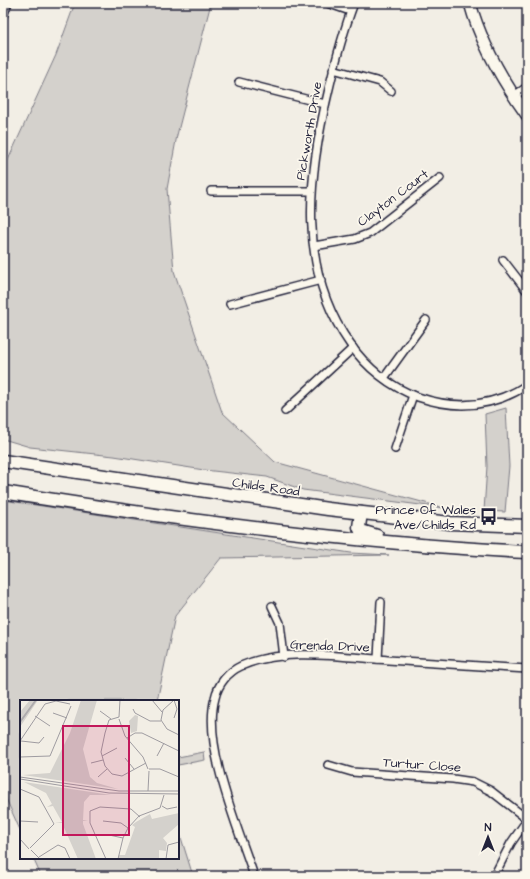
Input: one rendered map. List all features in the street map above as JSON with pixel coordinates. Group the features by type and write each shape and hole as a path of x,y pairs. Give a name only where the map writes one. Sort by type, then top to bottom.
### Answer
{"main road":[{"name":"Childs Road","path":"3,461 245,498 361,513 450,523 527,526"},
{"path":"3,492 154,515 312,536 527,552"},
{"path":"361,513 359,527 365,534 454,543 486,549"}],"street":[{"path":"3,16 8,3"},
{"path":"327,3 350,12"},
{"name":"Pickworth Drive","path":"354,3 333,69 314,156 311,191 314,246 321,280 334,318 353,348 366,364 384,378 413,395 441,404 461,406 474,405 501,399 527,385"},
{"path":"470,3 478,28 493,62 527,115"},
{"path":"333,69 376,81 391,90"},
{"path":"239,82 325,104"},
{"path":"514,96 527,87"},
{"name":"Clayton Court","path":"314,246 355,239 370,233 440,178"},
{"path":"211,191 311,191"},
{"path":"503,260 527,291"},
{"path":"230,304 321,280"},
{"path":"384,378 426,320"},
{"path":"285,411 353,348"},
{"path":"395,449 413,395"},
{"path":"378,659 381,602"},
{"path":"272,606 280,623 284,657"},
{"name":"Grenda Drive","path":"254,876 218,765 213,734 213,704 221,683 235,670 251,662 284,657 316,655 527,669"},
{"name":"Turtur Close","path":"328,765 352,772 453,779 473,782 491,791 527,820"},
{"path":"494,876 511,843 527,820"}],"shaded area":[{"path":"75,3 211,3 177,135 167,189 174,271 222,412 275,462 444,508 303,490 267,477 204,470 114,456 30,447 3,439 3,171 56,55"},
{"path":"506,408 509,466 505,512 484,511 487,466 485,414"},
{"path":"3,500 351,553 389,555 221,558 175,616 157,700 20,700 20,830 3,792"},
{"path":"204,752 205,760 179,765 179,757"},
{"path":"179,831 193,876 41,876 33,859 179,859"}],"place":[{"name":"Prince Of Wales Ave/Childs Rd","path":"489,517"}]}
